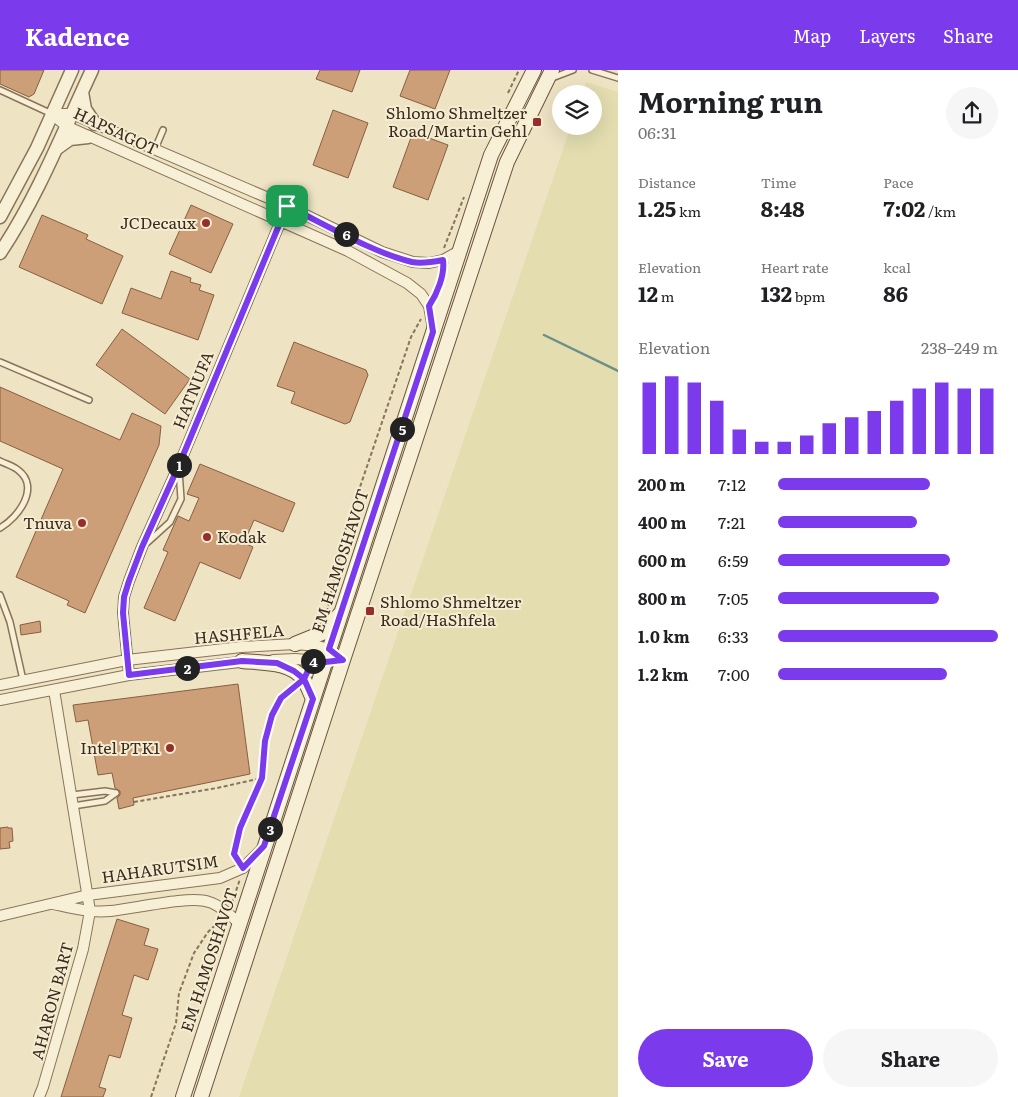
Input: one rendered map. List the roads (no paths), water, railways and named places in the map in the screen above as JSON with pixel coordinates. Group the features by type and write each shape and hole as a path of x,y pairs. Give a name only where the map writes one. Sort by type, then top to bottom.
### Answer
{"main road":[{"name":"EM HAMOSHAVOT","path":"183,1097 491,155 534,70"},
{"name":"EM HAMOSHAVOT","path":"201,1097 507,162 549,75"},
{"path":"295,644 322,633 342,612"},
{"path":"242,661 277,663 294,671 304,679 313,699"}],"street":[{"path":"0,217 37,148 72,70"},
{"path":"0,252 15,230 43,176 92,70"},
{"path":"82,92 85,109 96,124"},
{"name":"HAPSAGOT","path":"52,114 68,120 96,124 287,206 382,252 413,262 428,263 443,260 461,250"},
{"name":"HAPSAGOT","path":"68,120 88,137 348,251 407,283 421,294 429,306 433,332"},
{"path":"54,151 60,144 70,139 88,137"},
{"name":"HATNUFA","path":"129,675 123,613 124,597 142,547 179,465 287,206"},
{"name":"HASHFELA","path":"0,685 127,660 241,647 295,644 343,660"},
{"name":"HASHFELA","path":"0,700 129,675 242,661 327,656"},
{"name":"AHARON BART","path":"38,1097 43,1087 83,949 90,911 54,690"},
{"name":"HAHARUTSIM","path":"0,916 88,895 220,878 243,868 264,846"},
{"name":"HAHARUTSIM","path":"50,904 90,911 108,911 192,900 209,902 229,913 240,924"}],"lane":[{"path":"549,75 573,70"},
{"path":"592,70 618,78"},
{"path":"0,90 52,114"},
{"path":"155,149 163,130"},
{"path":"0,362 89,400"},
{"path":"0,461 18,470 26,479 28,494 18,514 9,523 0,528"},
{"path":"142,547 170,522 181,499 179,465"},
{"path":"0,595 10,622 23,681"},
{"path":"72,795 104,791 116,793 105,801 73,806"}],"waterway":[{"path":"544,335 618,371"}],"place":[{"name":"Shlomo Shmeltzer Road/Martin Gehl","path":"537,122"},
{"name":"JCDecaux","path":"206,223"},
{"name":"Tnuva","path":"82,523"},
{"name":"Kodak","path":"207,537"},
{"name":"Shlomo Shmeltzer Road/HaShfela","path":"370,611"},
{"name":"Intel PTK1","path":"170,748"}]}
